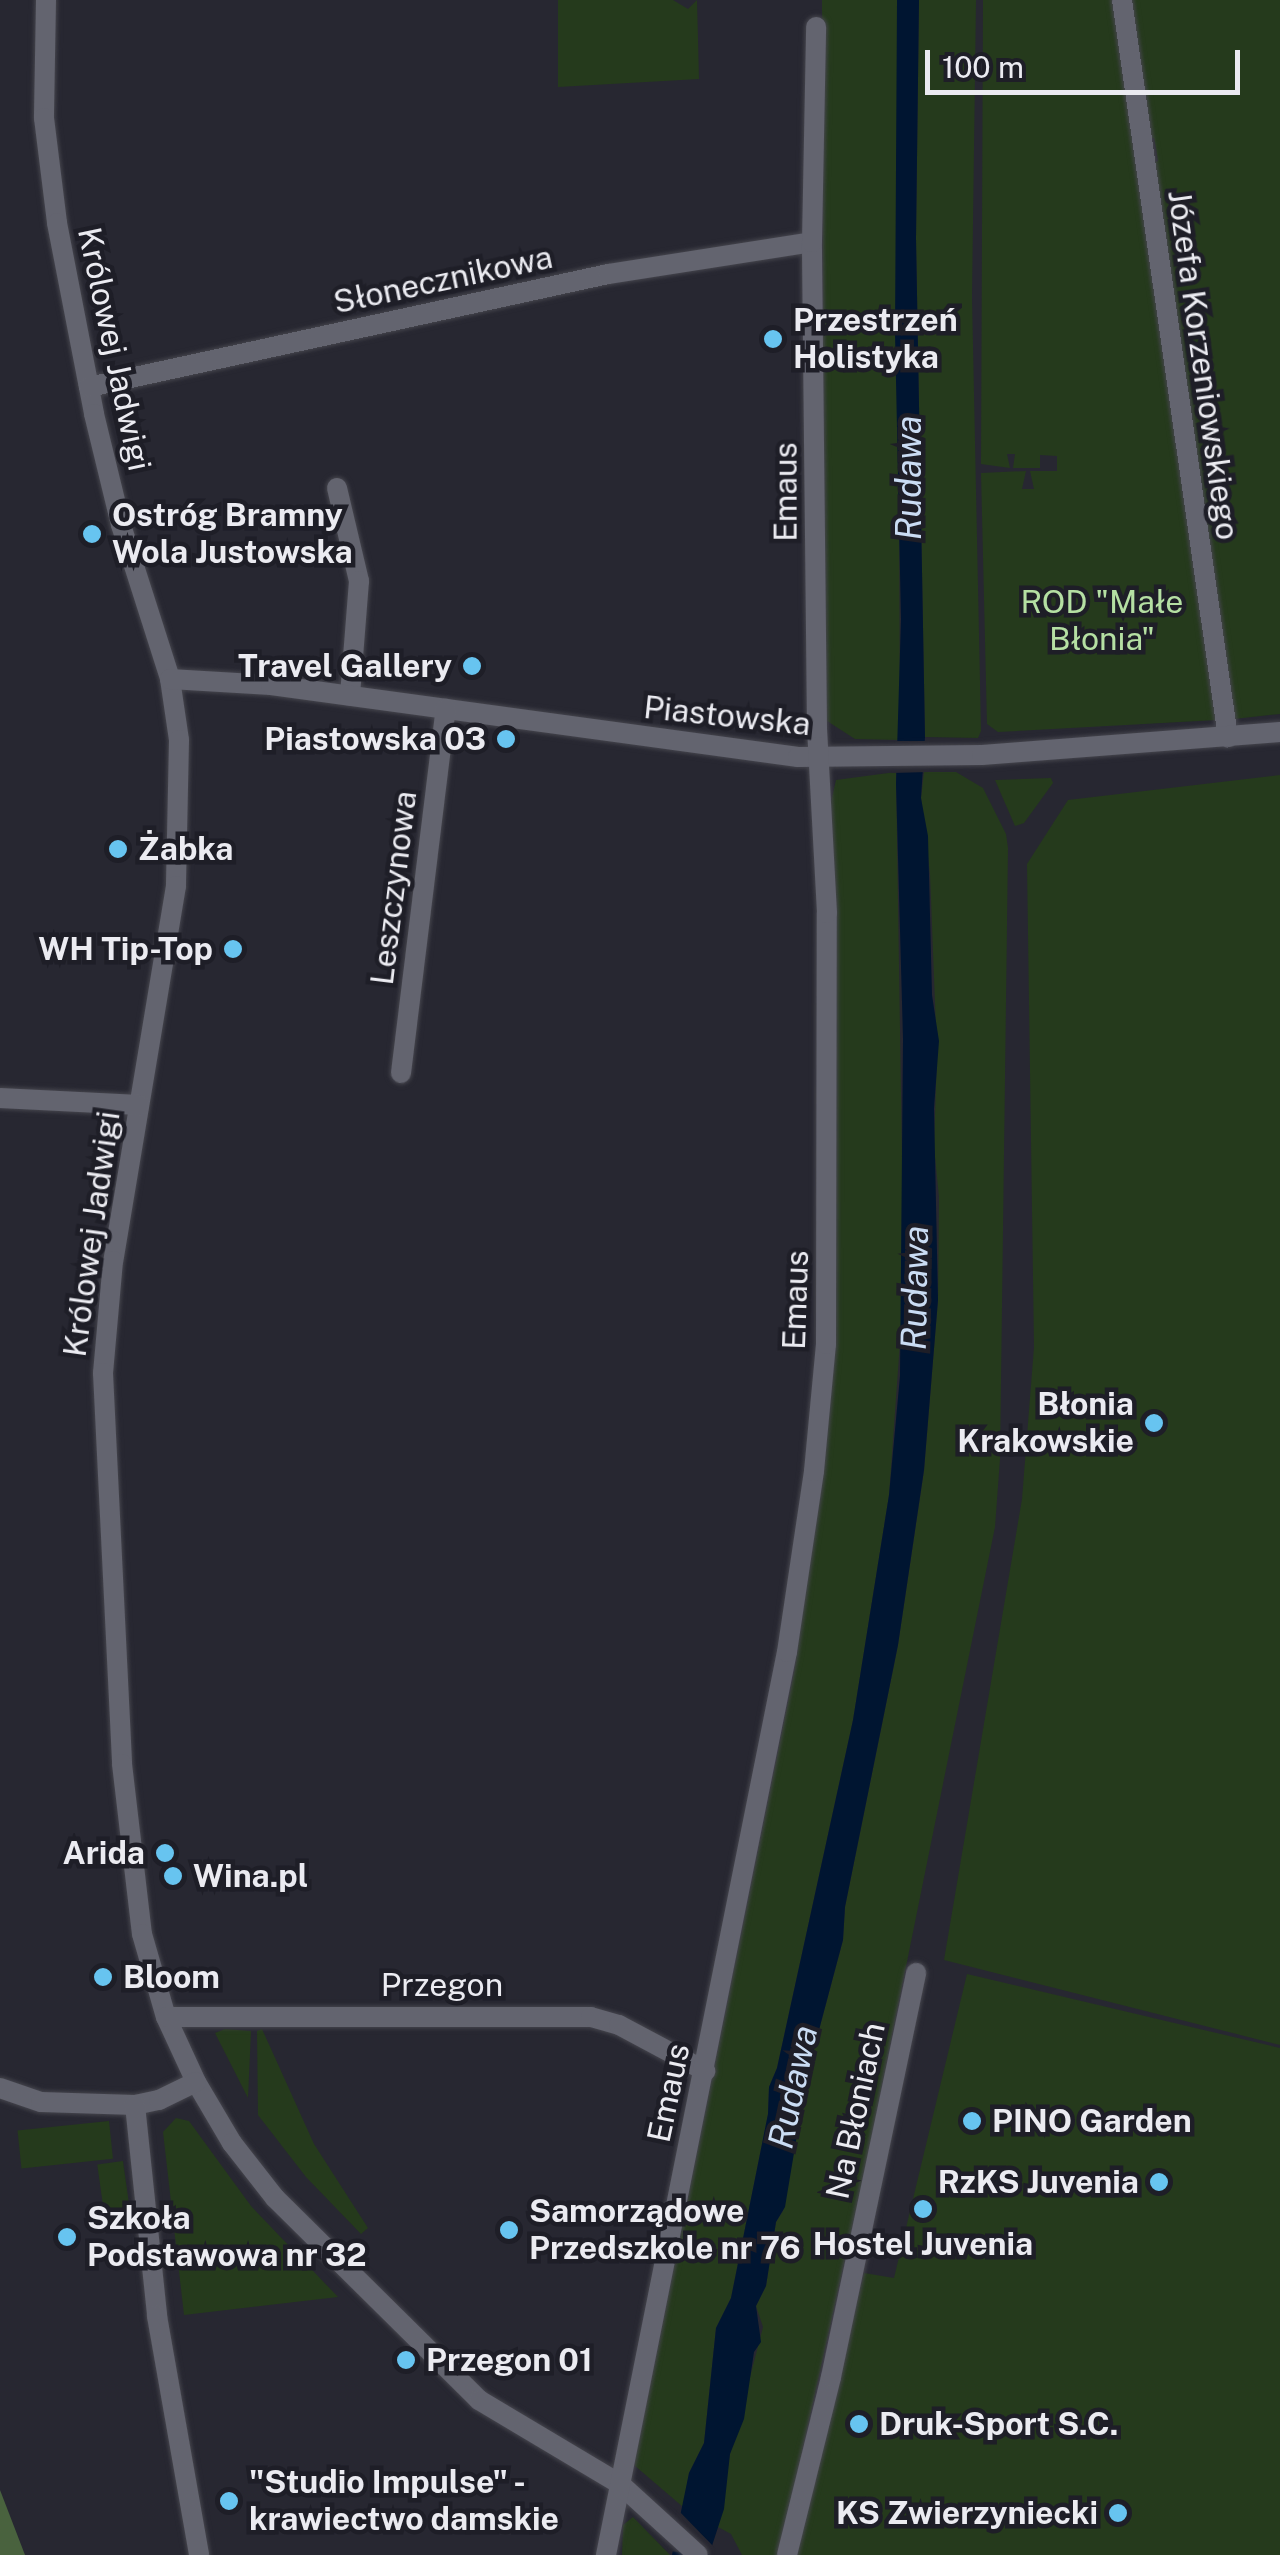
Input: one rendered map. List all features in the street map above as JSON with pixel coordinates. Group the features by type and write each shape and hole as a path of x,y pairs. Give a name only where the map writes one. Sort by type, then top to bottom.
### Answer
{"street":[{"name":"Królowej Jadwigi","path":"46,0 48,164 89,387 121,525 170,679 179,754 178,862 107,1300 105,1450 128,1844 142,1934 166,2017 196,2082 232,2143 274,2198 457,2380 503,2418 620,2484 698,2555"},
{"name":"Józefa Korzeniowskiego","path":"1122,0 1228,737"},
{"name":"Emaus","path":"606,2555 797,1597 826,1344 829,1080 819,757 812,242 816,27"},
{"name":"Słonecznikowa","path":"89,387 608,274 812,242"},
{"path":"337,488 359,581 350,696"},
{"name":"Piastowska","path":"170,679 242,681 734,750 819,757 953,755 1280,732"},
{"name":"Leszczynowa","path":"401,1073 446,710"},
{"path":"0,1098 139,1105"},
{"name":"Na Błoniach","path":"788,2555 831,2376 916,1972"},
{"name":"Przegon","path":"166,2017 592,2017 619,2024 705,2071"},
{"path":"0,2088 42,2102 135,2104 160,2100 196,2082"},
{"path":"135,2104 157,2316 199,2555"}],"green space":[{"path":"558,0 673,0 688,9 697,0 699,79 558,87"},
{"path":"822,0 897,0 900,740 855,739 824,719"},
{"path":"919,0 976,0 972,297 981,731 978,738 925,737 916,238"},
{"name":"ROD \"Małe Błonia\"","path":"983,0 1116,0 1217,720 998,732 987,724 981,473 1026,471 1022,489 1034,489 1030,471 1057,471 1057,456 1040,455 1040,468 1013,468 1015,454 1007,454 1010,468 981,464"},
{"name":"ROD \"Małe Błonia\"","path":"1130,0 1280,0 1280,714 1234,719 1152,163 1158,161 1154,138 1148,139"},
{"path":"896,772 904,1287 889,1495 853,1720 777,2068 769,2087 768,2114 731,2298 716,2328 704,2443 689,2473 683,2507 634,2465 795,1667 818,1503 828,815 836,780"},
{"path":"924,772 956,772 983,788 1006,834 1008,848 1000,1459 995,1527 863,2179 779,2555 742,2555 731,2534 718,2527 730,2454 763,2327 756,2306 766,2286 807,2075 843,1940 845,1907 898,1645 924,1471 938,1300 939,1197 934,1147 937,1054 930,874 921,798"},
{"name":"Błonia Krakowskie","path":"1280,775 1280,2045 944,1960 1022,1499 1034,1347 1027,864 1068,800"},
{"path":"1051,778 1053,783 1024,823 1015,826 995,780"},
{"path":"967,1974 1280,2048 1280,2555 795,2555 864,2273 894,2278"},
{"path":"225,2029 251,2031 248,2098 215,2033"},
{"path":"262,2029 314,2144 368,2228 361,2234 306,2177 258,2115 257,2031"},
{"path":"176,2118 189,2121 251,2206 338,2297 184,2315 163,2132"},
{"path":"109,2121 113,2159 21,2168 18,2131"},
{"path":"123,2161 130,2212 104,2215 97,2165"},
{"path":"0,2490 25,2555 0,2555"},
{"path":"633,2517 670,2555 622,2555 623,2525"}],"water":[{"name":"Rudawa","path":"897,0 919,0 916,238 925,737 921,798 928,836 932,995 939,1041 934,1108 938,1300 924,1470 898,1645 845,1907 843,1940 807,2075 785,2207 776,2222 766,2286 756,2306 761,2342 754,2352 744,2419 730,2454 724,2509 709,2555 672,2555 689,2473 704,2443 716,2328 731,2298 768,2114 769,2087 777,2068 853,1720 889,1495 900,1376 903,1039 896,784 901,619 895,333"}],"pier":[{"path":"895,741 930,741 929,772 891,773"},
{"path":"677,2509 716,2549 714,2555 667,2551"}],"place":[{"name":"Przestrzeń Holistyka","path":"773,339"},
{"name":"Ostróg Bramny Wola Justowska","path":"92,534"},
{"name":"Travel Gallery","path":"472,666"},
{"name":"Piastowska 03","path":"506,739"},
{"name":"Żabka","path":"118,849"},
{"name":"WH Tip-Top","path":"233,949"},
{"name":"Błonia Krakowskie","path":"1154,1423"},
{"name":"Arida","path":"165,1853"},
{"name":"Wina.pl","path":"173,1876"},
{"name":"Bloom","path":"103,1977"},
{"name":"PINO Garden","path":"972,2121"},
{"name":"RzKS Juvenia","path":"1159,2182"},
{"name":"Hostel Juvenia","path":"923,2209"},
{"name":"Samorządowe Przedszkole nr 76","path":"509,2230"},
{"name":"Szkoła Podstawowa nr 32","path":"67,2237"},
{"name":"Przegon 01","path":"406,2360"},
{"name":"Druk-Sport S.C.","path":"859,2424"},
{"name":"\"Studio Impulse\" - krawiectwo damskie","path":"229,2501"},
{"name":"KS Zwierzyniecki","path":"1118,2513"}]}
